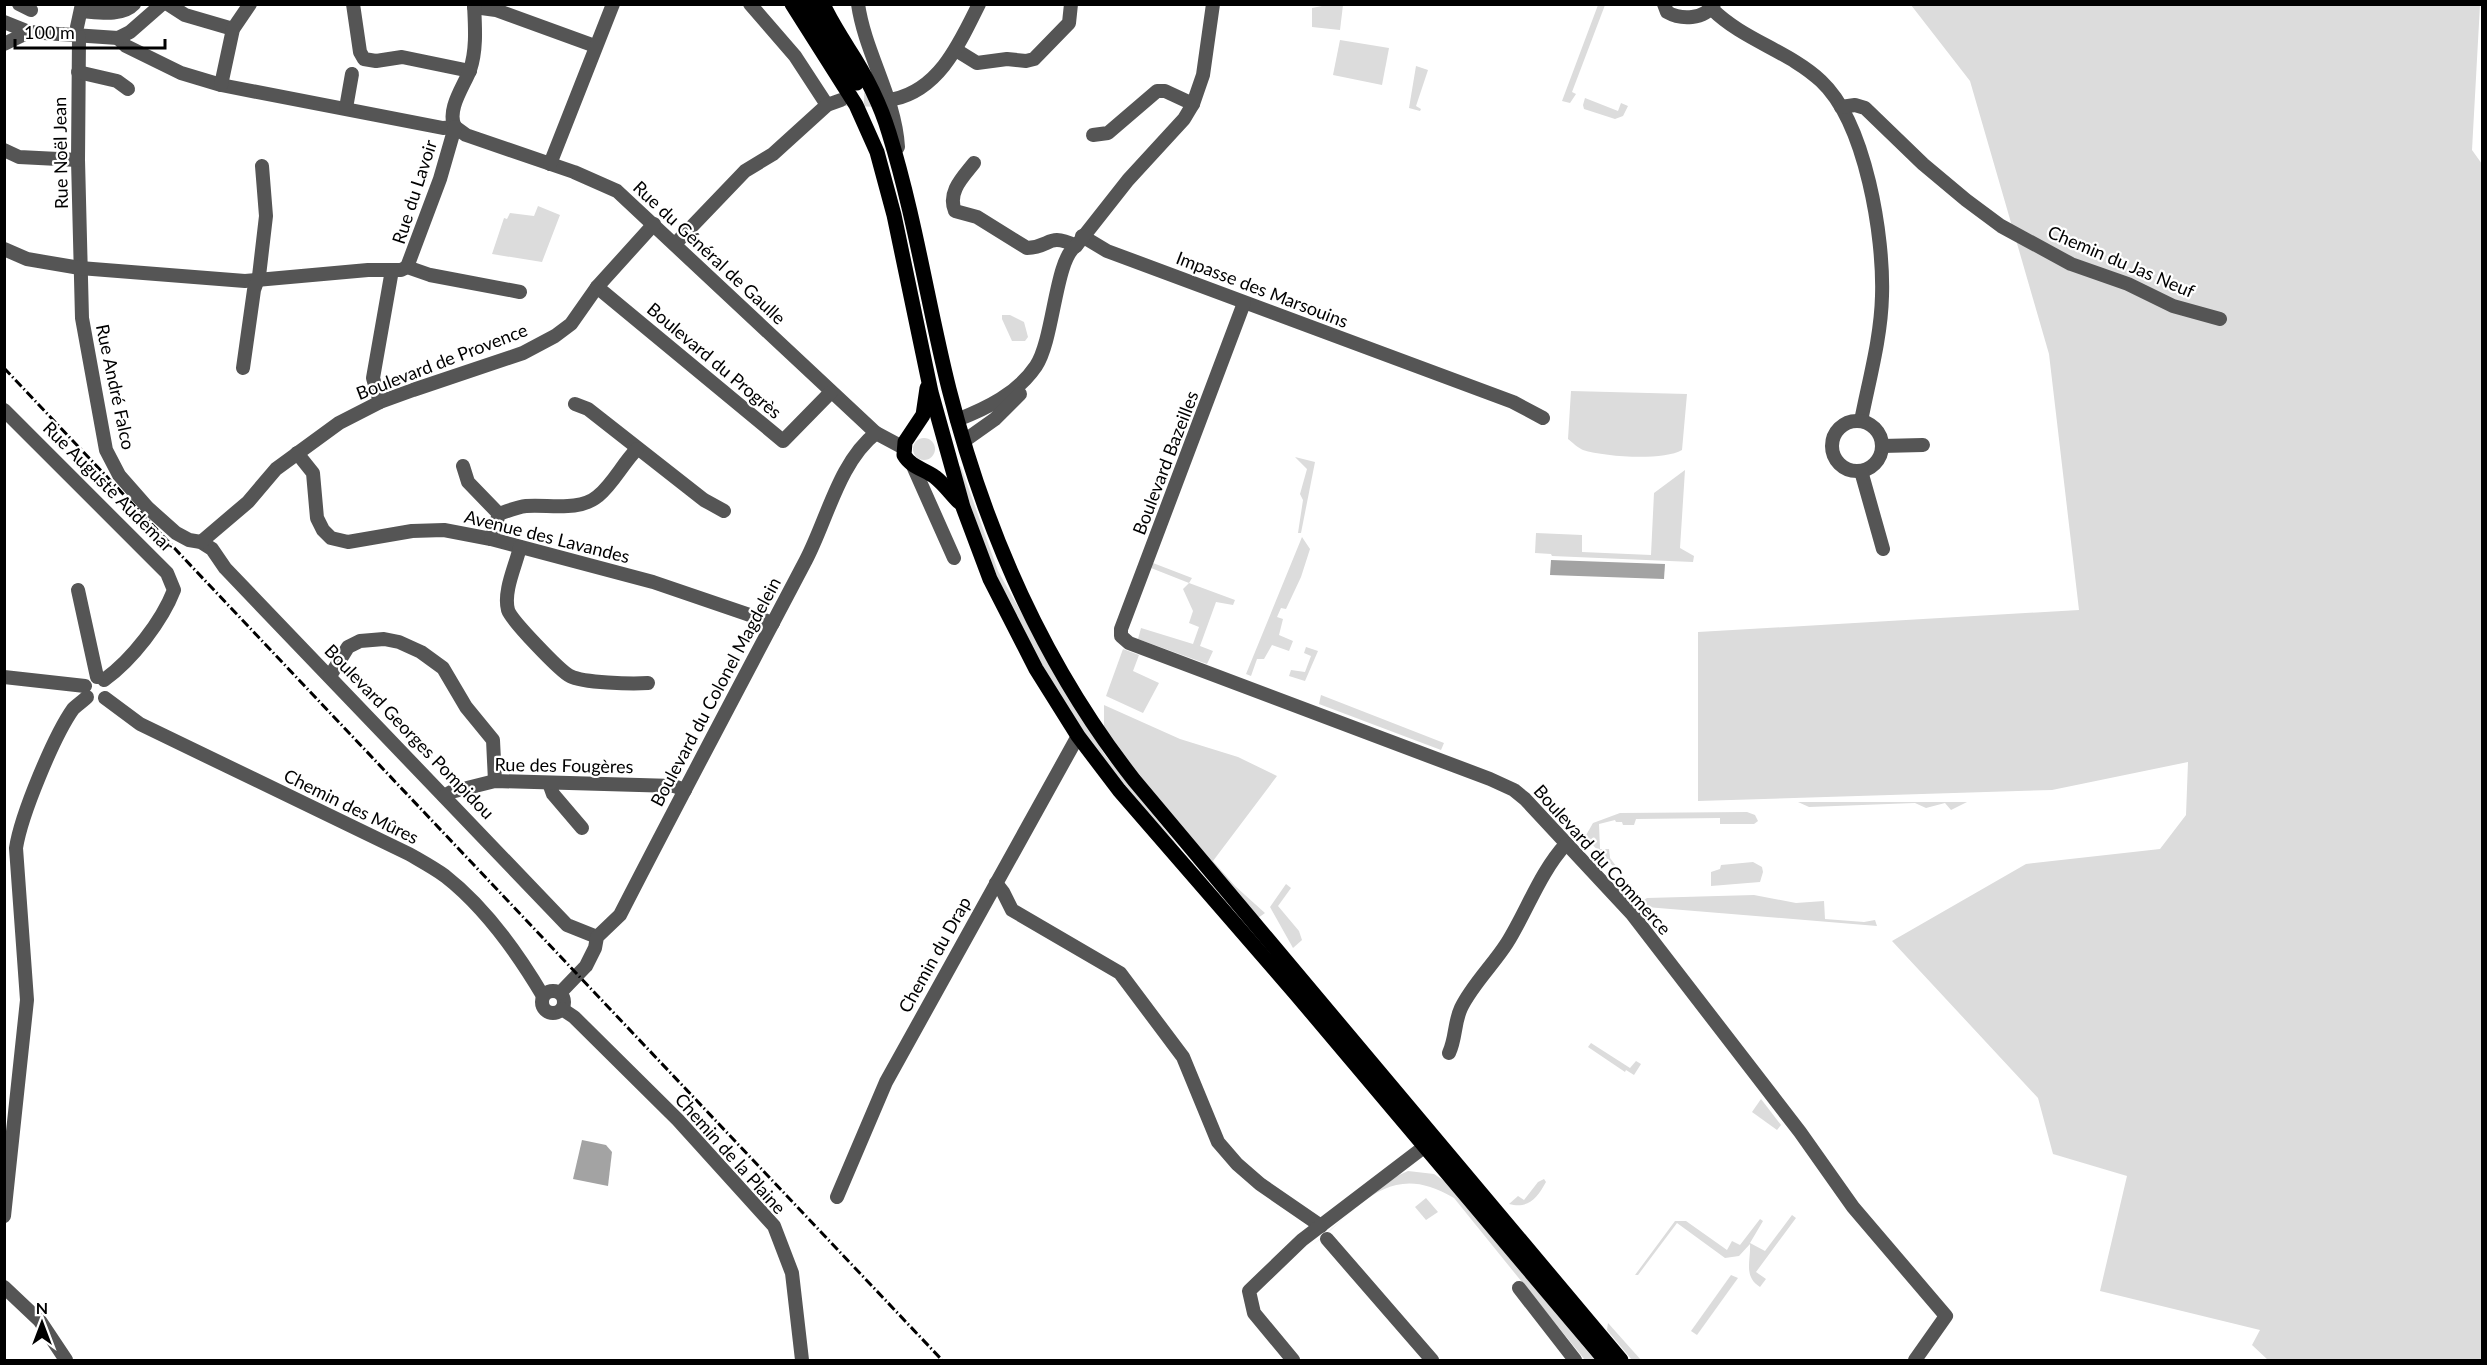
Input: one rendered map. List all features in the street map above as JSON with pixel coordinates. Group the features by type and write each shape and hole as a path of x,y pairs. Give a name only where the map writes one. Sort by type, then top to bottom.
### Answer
{"main road":[{"path":"792,4 856,105 878,152 892,204 928,378 946,452 976,545 1002,605 1036,669 1078,736 1119,790 1296,994 1605,1360"},
{"path":"807,4 863,92 899,173"},
{"path":"823,4 865,77 881,110 899,173 957,420 992,526 1021,596 1059,668 1097,731 1134,780 1621,1360"},
{"path":"928,378 923,415 906,442 904,455 939,481 963,507"},
{"path":"906,442 957,420"},
{"path":"916,466 934,462 964,441"}],"street":[{"path":"82,8 119,12 128,10 134,4"},
{"path":"4,22 29,32 78,32 118,38 130,32 162,4"},
{"path":"168,4 185,15 233,29"},
{"path":"221,85 233,29 250,4"},
{"path":"353,4 360,52 364,59 376,61 402,57 470,71"},
{"path":"550,164 613,4"},
{"path":"675,244 745,171 773,154 834,102 750,4"},
{"path":"858,4 869,49 894,122 898,143 899,173"},
{"path":"894,99 907,97 934,76 956,50 979,4"},
{"path":"956,50 977,63 1007,59 1026,61 1034,59 1069,23 1071,4"},
{"path":"957,420 991,406 1006,396 1035,367 1047,341 1064,264 1070,249 1128,180 1184,119 1193,104 1203,75 1213,4"},
{"path":"1664,4 1667,12 1679,18 1698,15 1713,7 1735,28 1802,66 1823,82 1842,107 1855,132 1874,209 1881,256 1882,296 1879,329 1861,422"},
{"path":"474,6 496,10 596,46"},
{"name":"Rue du Lavoir","path":"407,267 440,179 455,127 452,121 453,110 470,71 474,51 474,6"},
{"name":"Rue Noël Jean","path":"80,268 78,32 82,8"},
{"path":"4,44 29,32"},
{"name":"Rue du Général de Gaulle","path":"118,38 126,46 181,73 221,85 443,128 455,127 466,135 550,164 617,191 876,433 906,442"},
{"path":"78,72 117,81 128,89"},
{"path":"346,108 352,74"},
{"path":"1093,135 1108,133 1156,91 1165,90 1193,104"},
{"name":"Chemin du Jas Neuf","path":"1842,107 1855,105 1865,108 1966,200 2001,226 2045,251 2071,264 2128,284 2174,306 2220,319"},
{"path":"4,150 19,157 78,160"},
{"name":"Impasse des Marsouins","path":"974,163 954,189 955,211 977,217 1027,248 1035,248 1054,238 1079,241 1107,250 1513,402 1543,418"},
{"path":"243,368 266,216 262,166"},
{"name":"Boulevard de Provence","path":"201,542 248,502 276,469 339,423 380,402 523,353 555,336 571,324 597,287 654,224"},
{"path":"964,441 994,419 1030,384 1042,367 1058,322 1079,241"},
{"path":"4,249 27,259 80,268 257,281 368,270 401,270 407,267 430,275 520,292"},
{"name":"Rue André Falco","path":"80,268 82,318 106,450 119,475 148,508 176,533 189,540 201,542"},
{"path":"380,402 373,378 392,270"},
{"name":"Boulevard du Progrès","path":"597,287 783,441 831,392"},
{"name":"Boulevard Bazeilles","path":"1121,636 1121,629 1244,303"},
{"path":"575,404 588,409 704,500 724,511"},
{"name":"Rue Auguste Audemar","path":"4,410 167,573 174,590 167,608 153,628 101,678"},
{"path":"1861,422 1875,428 1880,435 1882,446 1880,458 1875,464 1861,471 1845,468 1834,455 1832,447 1838,430 1845,425 1861,422"},
{"name":"Boulevard du Colonel Magdelein","path":"564,988 586,966 595,948 597,937 620,915 810,551 839,484 862,448 876,433"},
{"path":"1882,446 1923,445"},
{"path":"499,514 522,506 575,506 588,502 599,495 637,449"},
{"name":"Avenue des Lavandes","path":"297,453 313,473 317,518 323,530 331,538 348,542 412,531 444,530 491,539 653,582 772,623"},
{"path":"463,466 468,482 499,514"},
{"path":"916,466 954,558"},
{"path":"1861,471 1883,549"},
{"path":"491,539 499,514"},
{"name":"Boulevard Georges Pompidou","path":"201,542 212,549 225,567 567,925 597,937"},
{"path":"520,547 507,598 508,610 514,622 571,677 624,685 648,683"},
{"path":"4,677 86,691 96,701 105,698 108,685 101,678 78,590"},
{"name":"Boulevard du Commerce","path":"1121,636 1125,641 1140,647 1497,782 1525,798 1632,914 1800,1132 1853,1207 1946,1316 1915,1360"},
{"path":"330,676 348,647 360,641 384,639 399,642 421,652 443,669 466,707 493,740 495,781"},
{"path":"4,1216 27,1000 16,848 18,833 50,753 86,691 89,679 101,678"},
{"name":"Chemin des Mûres","path":"105,698 140,724 409,854 445,876 479,909 518,954 543,996"},
{"name":"Chemin du Drap","path":"837,1197 886,1082 1078,736"},
{"name":"Rue des Fougères","path":"444,796 451,792 495,781 674,786 685,790"},
{"path":"549,783 553,794 582,828"},
{"path":"1449,1053 1454,1044 1456,1020 1463,1003 1505,946 1526,912 1551,860 1566,844"},
{"path":"996,884 1012,910 1120,973 1183,1057 1218,1142 1252,1177 1324,1232 1432,1360"},
{"path":"564,988 562,1009 554,1014 546,1011 542,1005 543,996 551,990 564,988"},
{"name":"Chemin de la Plaine","path":"562,1009 574,1017 678,1120 774,1226 792,1272 802,1360"},
{"path":"1293,1360 1254,1313 1249,1291 1302,1240 1324,1232 1424,1147"},
{"path":"4,1287 40,1321 66,1360"},
{"path":"1518,1288 1575,1360"}],"shaded area":[{"path":"1343,5 1340,30 1312,27 1312,8"},
{"path":"1598,5 1605,5 1572,92 1576,94 1570,103 1562,101"},
{"path":"1911,5 2480,5 2472,150 2482,164 2482,1360 2268,1360 2252,1345 2260,1330 2100,1291 2127,1176 2053,1154 2038,1098 1892,941 2026,864 2160,849 2186,815 2188,762 2052,790 1698,801 1698,632 2079,610 2049,354 1970,81"},
{"path":"1340,40 1389,48 1382,85 1333,75"},
{"path":"1416,66 1428,70 1416,106 1421,109 1420,111 1409,108"},
{"path":"1585,98 1618,111 1621,103 1628,106 1623,116 1615,119 1584,109"},
{"path":"538,206 560,215 542,262 492,254 504,218 507,219 510,213 534,216"},
{"path":"1002,315 1010,315 1024,322 1028,337 1025,341 1012,341 1002,319"},
{"path":"1571,391 1687,394 1682,450 1662,456 1634,457 1581,449 1568,439"},
{"path":"924,438 932,441 935,449 932,457 924,460 916,457 913,449 916,441"},
{"path":"1295,457 1315,462 1301,533 1298,533 1303,500 1300,494 1307,469"},
{"path":"958,465 961,467 998,571 1062,685 1105,755 1180,848 1105,762 1057,693 1036,657 984,544"},
{"path":"1685,470 1680,548 1694,556 1693,562 1552,556 1535,553 1536,533 1582,535 1582,552 1651,555 1654,493"},
{"path":"1302,537 1310,549 1301,577 1286,609 1281,608 1277,617 1283,619 1279,635 1293,641 1289,651 1272,645 1264,659 1257,659 1251,676 1246,674"},
{"path":"1551,560 1665,564 1664,579 1550,575"},
{"path":"1153,563 1192,578 1189,583 1151,568"},
{"path":"1189,583 1235,600 1233,605 1216,602 1200,646 1213,651 1207,664 1138,639 1141,628 1193,644 1199,627 1189,623 1193,611 1183,589"},
{"path":"1306,647 1318,651 1305,681 1289,676 1291,670 1305,672 1311,656 1304,653"},
{"path":"1123,649 1139,655 1133,671 1159,683 1143,713 1106,696"},
{"path":"1321,695 1444,743 1441,750 1319,704"},
{"path":"1104,705 1180,739 1238,757 1277,776 1213,861 1235,886 1265,913 1258,918 1167,813 1104,731"},
{"path":"1798,802 1967,802 1951,810 1945,803 1926,808 1915,803 1809,807"},
{"path":"1747,812 1755,815 1758,821 1754,824 1720,824 1720,818 1636,819 1634,825 1623,825 1622,822 1615,820 1599,824 1600,849 1609,849 1610,858 1616,866 1613,866 1585,837 1593,823 1620,813"},
{"path":"1753,862 1762,867 1760,882 1711,886 1711,872 1720,869 1721,865"},
{"path":"1286,884 1291,888 1278,906 1299,931 1302,940 1293,948 1270,907"},
{"path":"1754,895 1796,903 1824,901 1825,919 1864,922 1875,920 1877,926 1634,906 1647,898"},
{"path":"1591,1043 1630,1068 1636,1061 1641,1064 1634,1075 1626,1070 1625,1072 1588,1047"},
{"path":"1761,1099 1781,1125 1777,1130 1752,1112"},
{"path":"582,1140 606,1145 612,1152 608,1186 573,1179"},
{"path":"1408,1171 1434,1174 1446,1182 1595,1360 1585,1360 1454,1198 1431,1187 1411,1184 1393,1186 1377,1193 1313,1245 1386,1181"},
{"path":"1544,1179 1546,1182 1532,1201 1522,1205 1509,1204 1518,1196 1524,1200 1538,1182"},
{"path":"1426,1198 1438,1212 1426,1220 1415,1207"},
{"path":"1792,1215 1796,1218 1756,1272 1766,1279 1760,1287 1751,1278 1750,1244 1739,1256 1725,1258 1677,1223 1638,1275 1635,1275 1675,1221 1686,1221 1727,1250 1732,1241 1740,1245 1760,1219 1763,1221 1750,1243 1765,1251"},
{"path":"1731,1275 1738,1278 1697,1335 1691,1331"},
{"path":"1608,1323 1641,1360 1632,1360 1607,1330"}],"tunnel":[{"path":"843,99 886,100"}],"railway":[{"path":"4,368 942,1360"}]}
